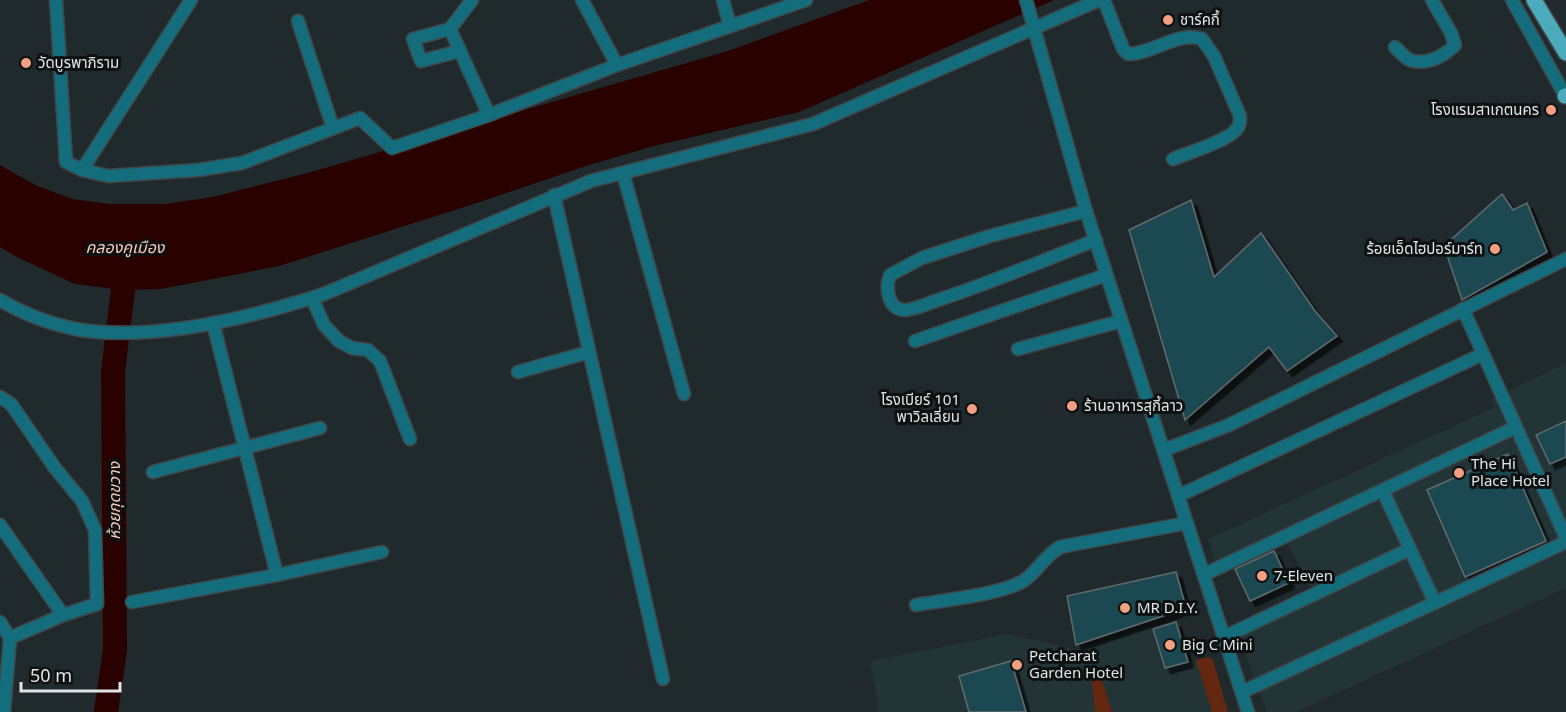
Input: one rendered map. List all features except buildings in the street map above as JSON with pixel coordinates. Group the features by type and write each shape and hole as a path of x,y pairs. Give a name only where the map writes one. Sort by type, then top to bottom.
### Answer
{"main road":[{"path":"1534,0 1566,53"}],"street":[{"path":"56,0 66,162 82,170 108,176 198,171 242,163 360,118 393,148 489,115 617,65 806,0"},
{"path":"460,51 421,62 413,39 450,29 472,0"},
{"path":"582,0 617,65"},
{"path":"723,0 730,26"},
{"path":"1026,0 1086,211 1248,712"},
{"path":"0,300 20,311 81,330 140,332 213,323 283,307 312,298 591,181 813,124 1032,23 1101,0 1123,49 1128,54 1137,54 1188,36 1202,39 1214,56 1241,123 1237,130 1228,136 1173,159"},
{"path":"1395,47 1410,60 1424,61 1433,60 1455,45 1451,33 1432,0"},
{"path":"1512,0 1566,96"},
{"path":"82,170 186,2"},
{"path":"298,21 333,128"},
{"path":"450,29 489,115"},
{"path":"623,173 684,394"},
{"path":"554,195 663,679"},
{"path":"1086,211 990,236 922,258 890,275 886,285 888,296 895,306 905,310 962,292 1096,240"},
{"path":"1164,450 1229,425 1566,259"},
{"path":"915,341 1106,275"},
{"path":"312,298 324,325 339,341 352,348 368,350 380,361 410,439"},
{"path":"1463,309 1566,537"},
{"path":"1018,349 1121,321"},
{"path":"213,323 277,575"},
{"path":"518,372 589,352"},
{"path":"1178,496 1483,354"},
{"path":"0,397 11,404 55,468 82,501 95,530 97,604 63,615 10,638"},
{"path":"153,472 320,428"},
{"path":"1205,574 1516,428"},
{"path":"1383,490 1435,603"},
{"path":"916,605 1002,590 1025,580 1049,554 1060,547 1187,524"},
{"path":"0,525 63,615"},
{"path":"1242,692 1566,542"},
{"path":"1224,637 1410,549"},
{"path":"132,602 277,575 382,552"},
{"path":"0,622 10,638 4,712"}],"shaded area":[{"name":"The Hi Place Hotel","path":"1566,363 1566,588 1296,712 1267,712 1235,627 1311,589 1288,544 1220,576 1208,539 1495,407 1491,399"},
{"name":"Petcharat Garden Hotel","path":"1151,626 1164,669 1203,658 1220,712 872,712 879,710 870,661 1008,634 1077,650"},
{"path":"1208,657 1213,660 1228,712 1212,712 1196,660"},
{"path":"1099,670 1112,712 1095,712 1091,673"}],"water":[{"name":"คลองคูเมือง","path":"869,0 1054,0 799,112 654,146 589,165 279,266 161,289 123,290 75,284 0,247 0,165 35,185 72,199 109,204 165,204 213,197 311,172 728,51"}],"waterway":[{"name":"ห้วยกุดขวาง","path":"106,712 115,650 113,371 123,290"}],"place":[{"name":"ชาร์คกึ้","path":"1168,20"},
{"name":"วัดบูรพาภิราม","path":"26,63"},
{"name":"โรงแรมสาเกตนคร","path":"1551,110"},
{"name":"ร้อยเอ็ดไฮปอร์มาร์ท","path":"1495,249"},
{"name":"ร้านอาหารสุกี้ลาว","path":"1072,406"},
{"name":"โรงเบียร์ 101 พาวิลเลี่ยน","path":"972,409"},
{"name":"The Hi Place Hotel","path":"1459,473"},
{"name":"7-Eleven","path":"1262,576"},
{"name":"MR D.I.Y.","path":"1125,608"},
{"name":"Big C Mini","path":"1170,645"},
{"name":"Petcharat Garden Hotel","path":"1017,665"}]}
